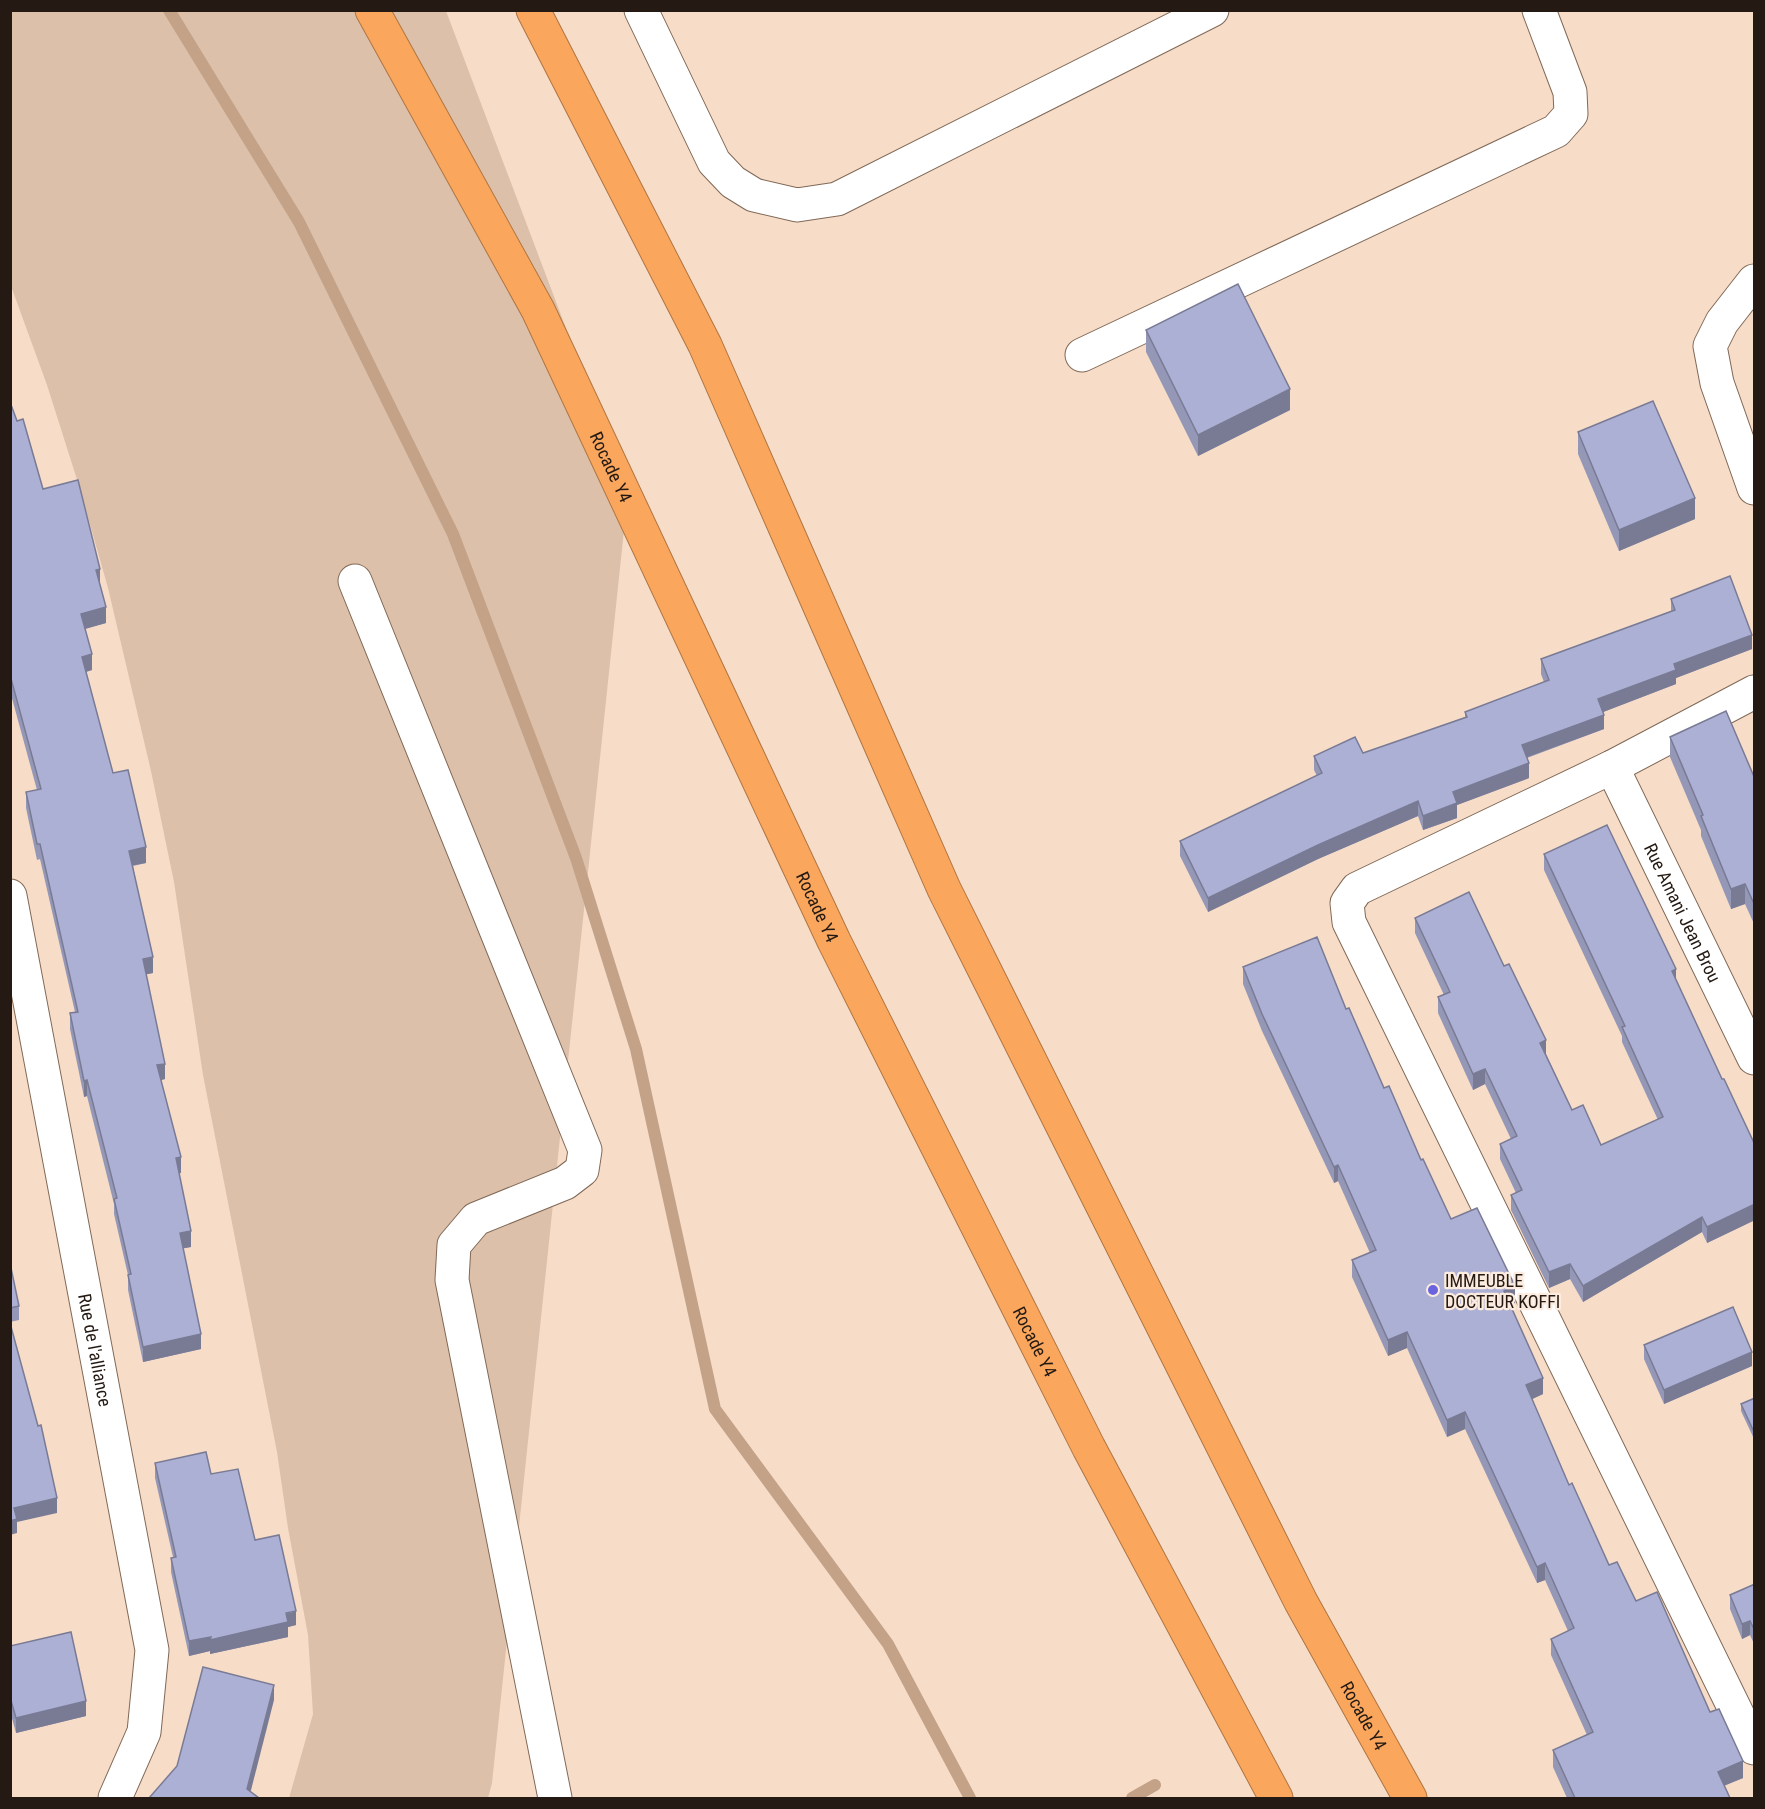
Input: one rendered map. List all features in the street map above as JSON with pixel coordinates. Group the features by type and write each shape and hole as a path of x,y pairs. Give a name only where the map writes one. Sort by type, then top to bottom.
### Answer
{"highway":[{"name":"Rocade Y4","path":"372,10 538,310 839,952 1089,1448 1276,1798"},
{"name":"Rocade Y4","path":"533,10 705,345 944,889 1301,1602 1410,1798"}],"street":[{"path":"641,10 714,162 733,182 754,195 797,205 837,199 1212,10"},
{"path":"1082,355 1556,131 1571,114 1570,93 1539,10"},
{"path":"1755,281 1722,322 1710,346 1717,383 1755,488"},
{"path":"355,581 585,1150 582,1170 566,1182 476,1220 454,1245 452,1280 555,1798"},
{"path":"1755,692 1612,767 1356,889 1347,903 1349,922 1755,1748"},
{"name":"Rue Amani Jean Brou","path":"1612,767 1755,1058"},
{"name":"Rue de l'alliance","path":"10,896 152,1650 144,1732 114,1798"}],"shaded area":[{"path":"10,11 446,11 628,492 492,1783 488,1798 289,1798 313,1714 308,1635 288,1528 277,1452 203,1075 174,882 151,771 108,588 80,489 47,385 11,286"}],"building":[{"path":"1238,284 1290,389 1198,435 1146,330"},
{"path":"1653,401 1695,498 1619,530 1578,432"},
{"path":"10,402 17,421 23,419 43,489 78,480 100,569 96,570 106,607 81,614 92,654 82,657 113,773 128,770 146,847 129,851 153,957 143,959 165,1064 157,1065 181,1157 176,1158 191,1231 180,1233 201,1334 143,1347 128,1275 131,1274 114,1199 117,1198 87,1080 84,1081 70,1013 78,1012 26,792 41,789 10,675"},
{"path":"1730,576 1752,635 1674,664 1676,670 1598,699 1604,715 1522,745 1529,763 1453,792 1457,803 1423,816 1418,801 1318,845 1208,898 1180,841 1322,773 1314,756 1355,737 1363,753 1467,717 1465,712 1549,680 1541,659 1675,610 1671,599"},
{"path":"1726,711 1755,779 1755,906 1745,884 1731,889 1670,737"},
{"path":"1607,825 1676,969 1672,971 1755,1145 1755,1204 1707,1227 1702,1217 1583,1286 1570,1264 1549,1272 1511,1195 1522,1190 1500,1144 1517,1136 1485,1069 1473,1074 1438,997 1450,992 1415,918 1469,892 1504,966 1509,964 1546,1040 1540,1043 1572,1110 1583,1105 1601,1145 1663,1117 1622,1027 1625,1026 1544,854"},
{"path":"1317,937 1346,1009 1349,1008 1384,1088 1389,1086 1421,1160 1423,1159 1451,1219 1477,1208 1515,1286 1504,1291 1543,1378 1526,1385 1569,1485 1572,1483 1609,1565 1617,1562 1636,1601 1657,1592 1710,1712 1719,1709 1743,1761 1718,1772 1730,1798 1575,1798 1553,1750 1593,1732 1551,1639 1574,1628 1545,1563 1537,1567 1465,1412 1447,1420 1407,1332 1388,1340 1352,1260 1376,1250 1338,1165 1334,1167 1262,1014 1243,967"},
{"path":"10,1263 19,1306 10,1308"},
{"path":"1733,1307 1752,1352 1664,1390 1644,1345"},
{"path":"10,1323 38,1426 41,1425 57,1498 14,1508 17,1519 10,1521"},
{"path":"1755,1398 1755,1434 1741,1404"},
{"path":"206,1452 211,1474 238,1469 255,1540 279,1535 296,1611 286,1613 288,1622 210,1640 211,1637 189,1641 171,1558 176,1557 155,1463"},
{"path":"1755,1584 1755,1631 1750,1621 1742,1624 1730,1595"},
{"path":"71,1632 86,1701 16,1718 10,1697 10,1646"},
{"path":"203,1667 274,1685 247,1789 259,1798 149,1798 177,1766"}],"waterway":[{"path":"169,10 299,222 453,534 576,858 636,1049 715,1409 888,1644 970,1798"},
{"path":"1132,1798 1155,1785"}],"place":[{"name":"IMMEUBLE DOCTEUR KOFFI","path":"1433,1290"}]}
